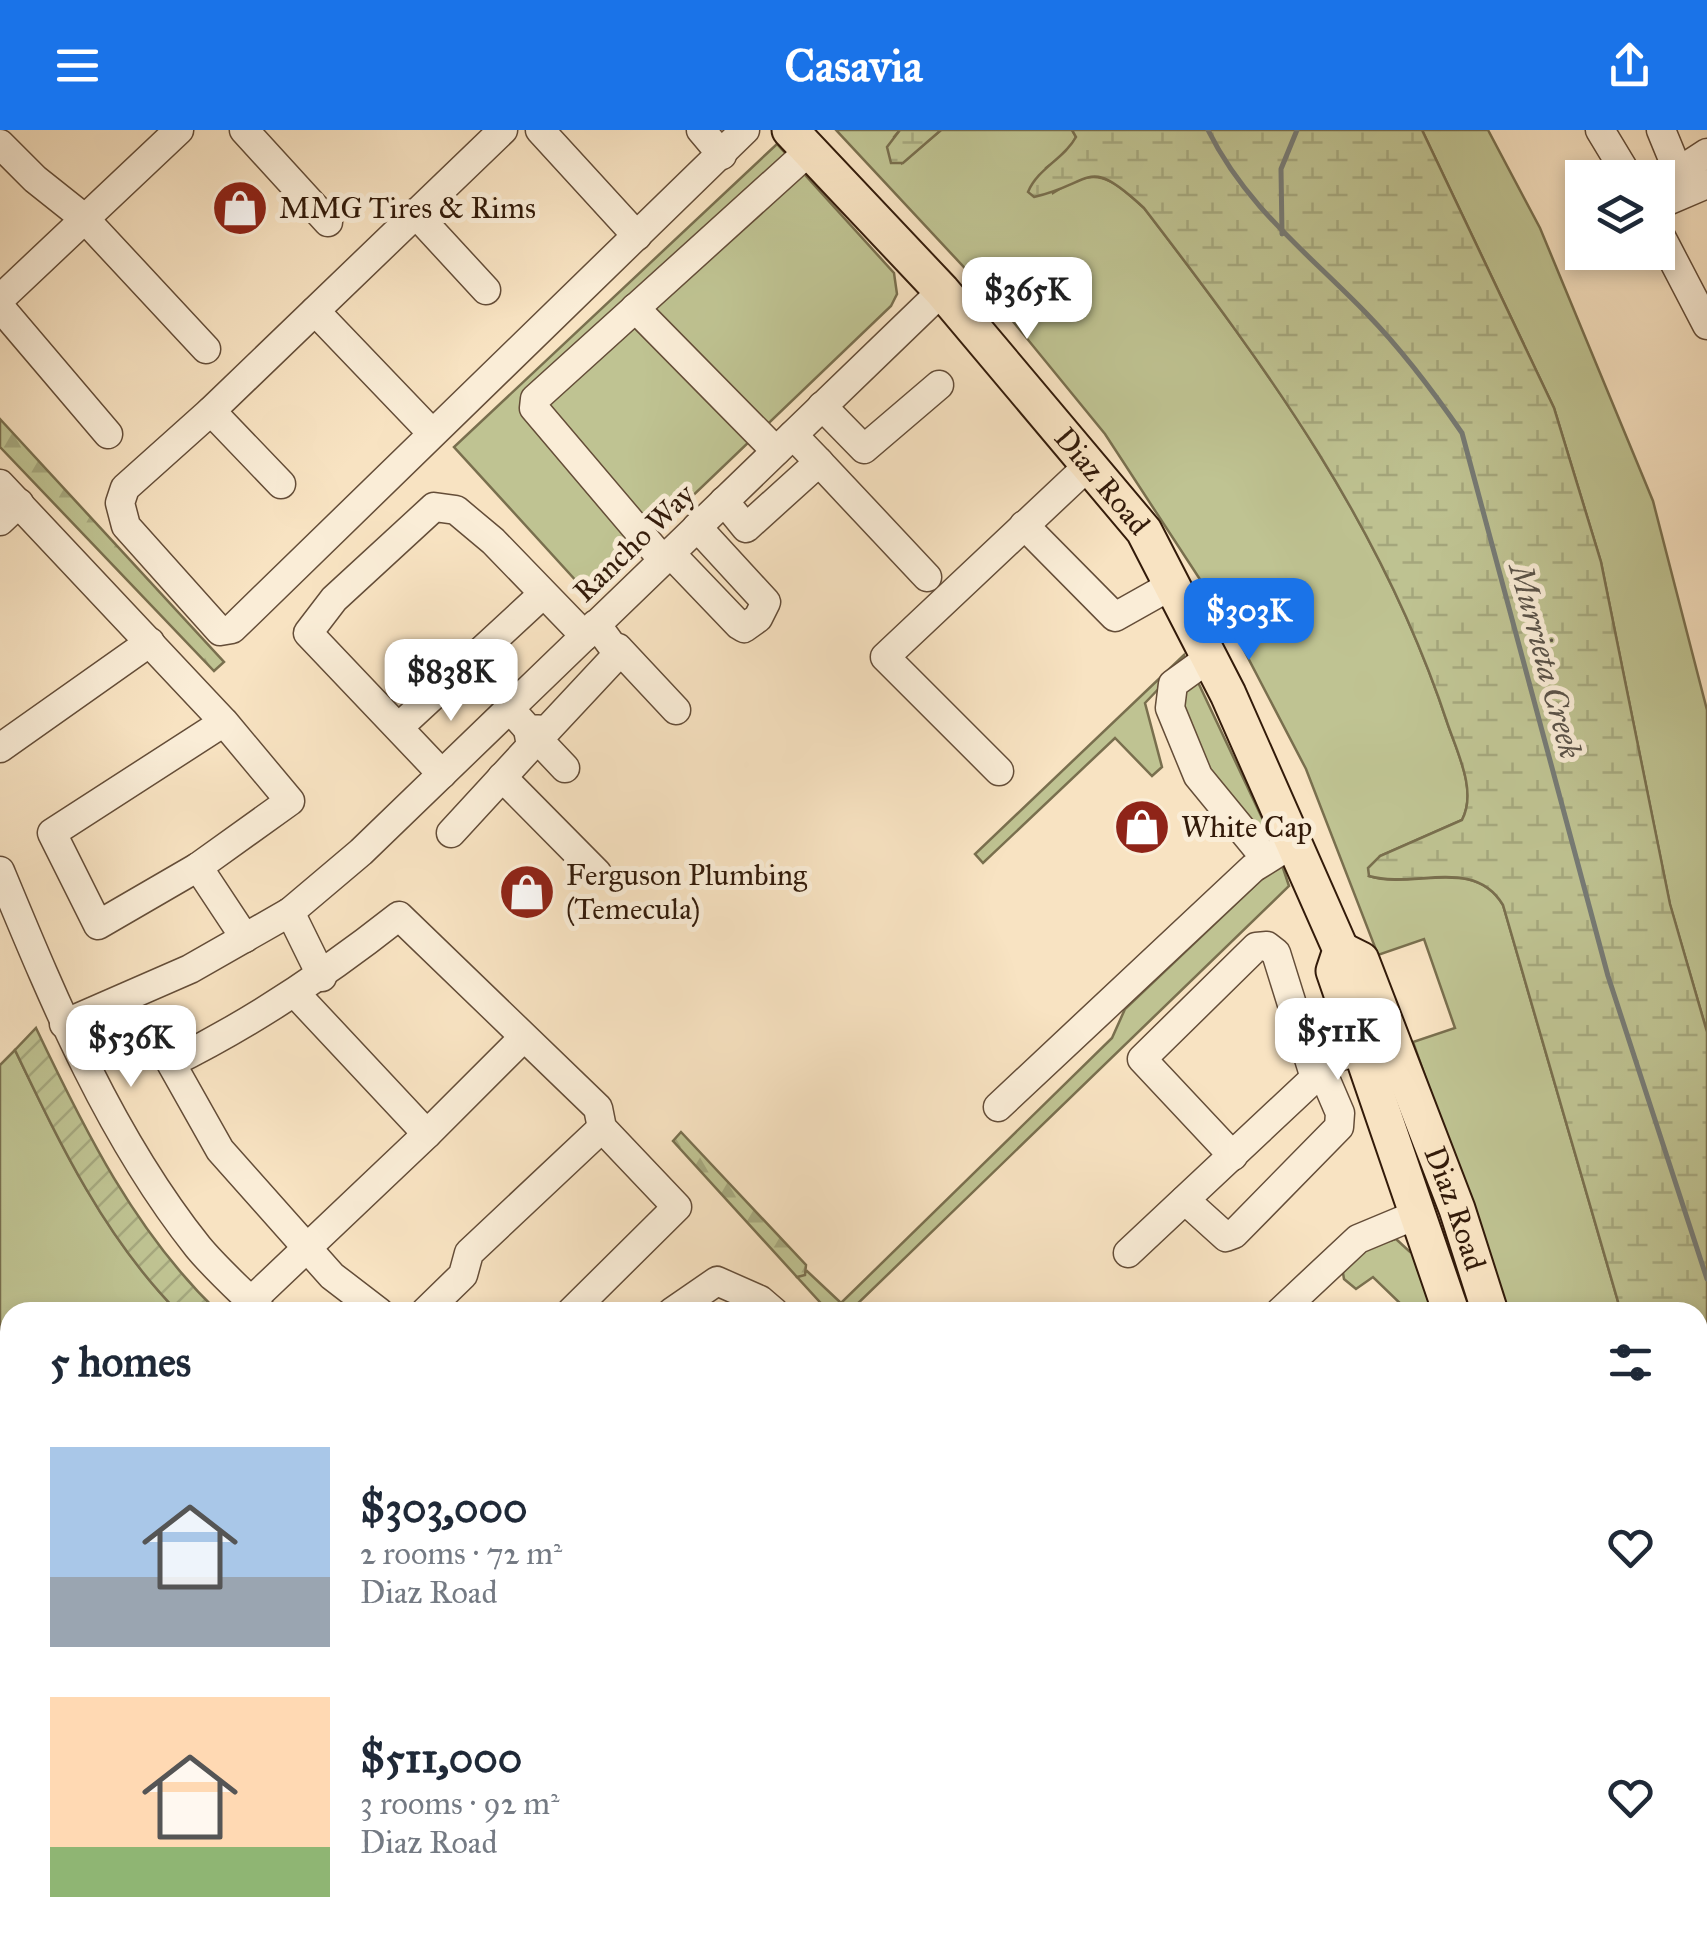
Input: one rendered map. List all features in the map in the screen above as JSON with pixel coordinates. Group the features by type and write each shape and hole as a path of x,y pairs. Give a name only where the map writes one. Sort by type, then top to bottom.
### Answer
{"main road":[{"name":"Diaz Road","path":"800,140 942,291 1144,531 1209,658 1280,851 1340,950 1362,960 1457,1209 1487,1302"},
{"name":"Diaz Road","path":"1340,950 1334,971 1448,1302"}],"street":[{"path":"0,298 179,130"},
{"path":"244,130 328,222"},
{"path":"503,130 212,411 125,488 120,511 126,526 220,631 228,632 745,130"},
{"path":"540,130 637,236"},
{"path":"700,130 722,155"},
{"path":"1600,130 1618,160"},
{"path":"1660,130 1665,160"},
{"path":"697,527 766,602 758,618 744,628 698,580 666,556 533,405 534,398 635,308 800,140"},
{"path":"0,144 84,218 206,349"},
{"path":"1675,173 1707,153"},
{"path":"1675,198 1707,184"},
{"path":"415,213 486,290"},
{"path":"1675,264 1707,325"},
{"name":"Rancho Way","path":"64,1024 190,969 290,912 442,774 942,291"},
{"path":"0,308 108,434"},
{"path":"635,308 784,443 819,462 928,578"},
{"path":"314,311 431,432"},
{"path":"822,406 864,449 939,385"},
{"path":"212,411 280,484"},
{"path":"724,501 746,528 819,462"},
{"path":"999,771 885,657 1089,465"},
{"path":"6,503 150,642 224,722 290,801 198,868 98,924 52,834 224,722"},
{"path":"442,774 308,633 334,598 434,507 456,510 544,594 618,648 676,710"},
{"path":"1024,525 1115,617 1172,584"},
{"path":"399,728 544,594"},
{"path":"0,748 150,642"},
{"path":"528,729 547,730 614,664 618,648"},
{"path":"998,1107 1280,851 1205,787 1170,708 1173,684 1209,658"},
{"path":"509,708 566,768"},
{"path":"452,833 531,746 528,729"},
{"path":"502,778 597,873"},
{"path":"198,868 245,938"},
{"path":"0,871 64,1024 114,1118 198,1247 251,1302"},
{"path":"290,912 322,977"},
{"path":"366,1302 307,1250 220,1150 171,1063 229,1035 322,977 400,916 598,1108 602,1128 677,1208 581,1302"},
{"path":"1186,1200 1226,1237 1234,1234 1339,1128 1340,1113 1319,1075 1276,953 1268,946 1256,948 1142,1060 1232,1156"},
{"path":"1119,954 1139,975"},
{"path":"295,993 427,1134"},
{"path":"260,1302 307,1250 524,1038"},
{"path":"1128,1253 1336,1058 1361,1049"},
{"path":"435,1302 463,1275 469,1253 602,1128"},
{"path":"1291,1302 1358,1239 1418,1214"},
{"path":"687,1302 717,1281 762,1302"}],"green space":[{"path":"836,130 900,130 894,137 902,163 941,130 1072,130 1076,137 1068,151 1046,168 1053,193 1091,177 1111,182 1132,197 1191,269 1278,391 1319,453 1391,583 1421,652 1467,785 1462,820 1380,856 1369,876 1405,880 1460,878 1491,890 1503,905 1618,1302 1504,1302 1413,1042 1455,1028 1424,939 1378,955 1306,769 1235,633 1105,434 1002,308"},
{"path":"900,130 941,130 903,163 891,163 887,147"},
{"path":"1072,130 1422,130 1554,408 1601,562 1670,904 1707,1032 1707,1302 1618,1302 1503,905 1491,890 1460,878 1369,876 1368,868 1380,856 1462,820 1466,809 1467,785 1457,748 1421,653 1391,584 1319,454 1236,330 1144,208 1100,177 1034,197 1028,192 1076,137"},
{"path":"1422,130 1488,130 1540,228 1653,501 1707,710 1707,1032 1670,905 1601,562 1554,408"},
{"path":"777,144 894,273 897,294 891,306 589,595 454,447"},
{"path":"0,419 224,662 214,671 0,447"},
{"path":"1184,655 1186,660 1145,703 1162,767 1152,776 1115,738 983,863 975,854"},
{"path":"1196,678 1271,837 1265,838 1238,807 1210,771 1188,731 1182,692"},
{"path":"1282,865 1289,886 859,1302 842,1302 1112,1038 1125,1009 1266,875"},
{"path":"36,1028 114,1179 161,1248 208,1302 169,1302 128,1253 67,1154 15,1050"},
{"path":"15,1050 106,1221 169,1302 0,1302 0,1065"},
{"path":"681,1132 806,1265 805,1275 797,1277 673,1141"},
{"path":"1396,1239 1410,1252 1416,1251 1433,1302 1399,1302 1373,1277 1356,1289 1344,1279 1342,1267 1371,1246"},
{"path":"807,1271 840,1302 820,1302 797,1277"}],"waterway":[{"name":"Murrieta Creek","path":"1208,130 1223,158 1259,206 1380,328 1462,433 1608,976 1707,1279"},
{"path":"1282,234 1281,169 1297,130"}],"place":[{"name":"MMG Tires & Rims","path":"240,208"},
{"name":"White Cap","path":"1142,827"},
{"name":"Ferguson Plumbing (Temecula)","path":"527,892"}]}
